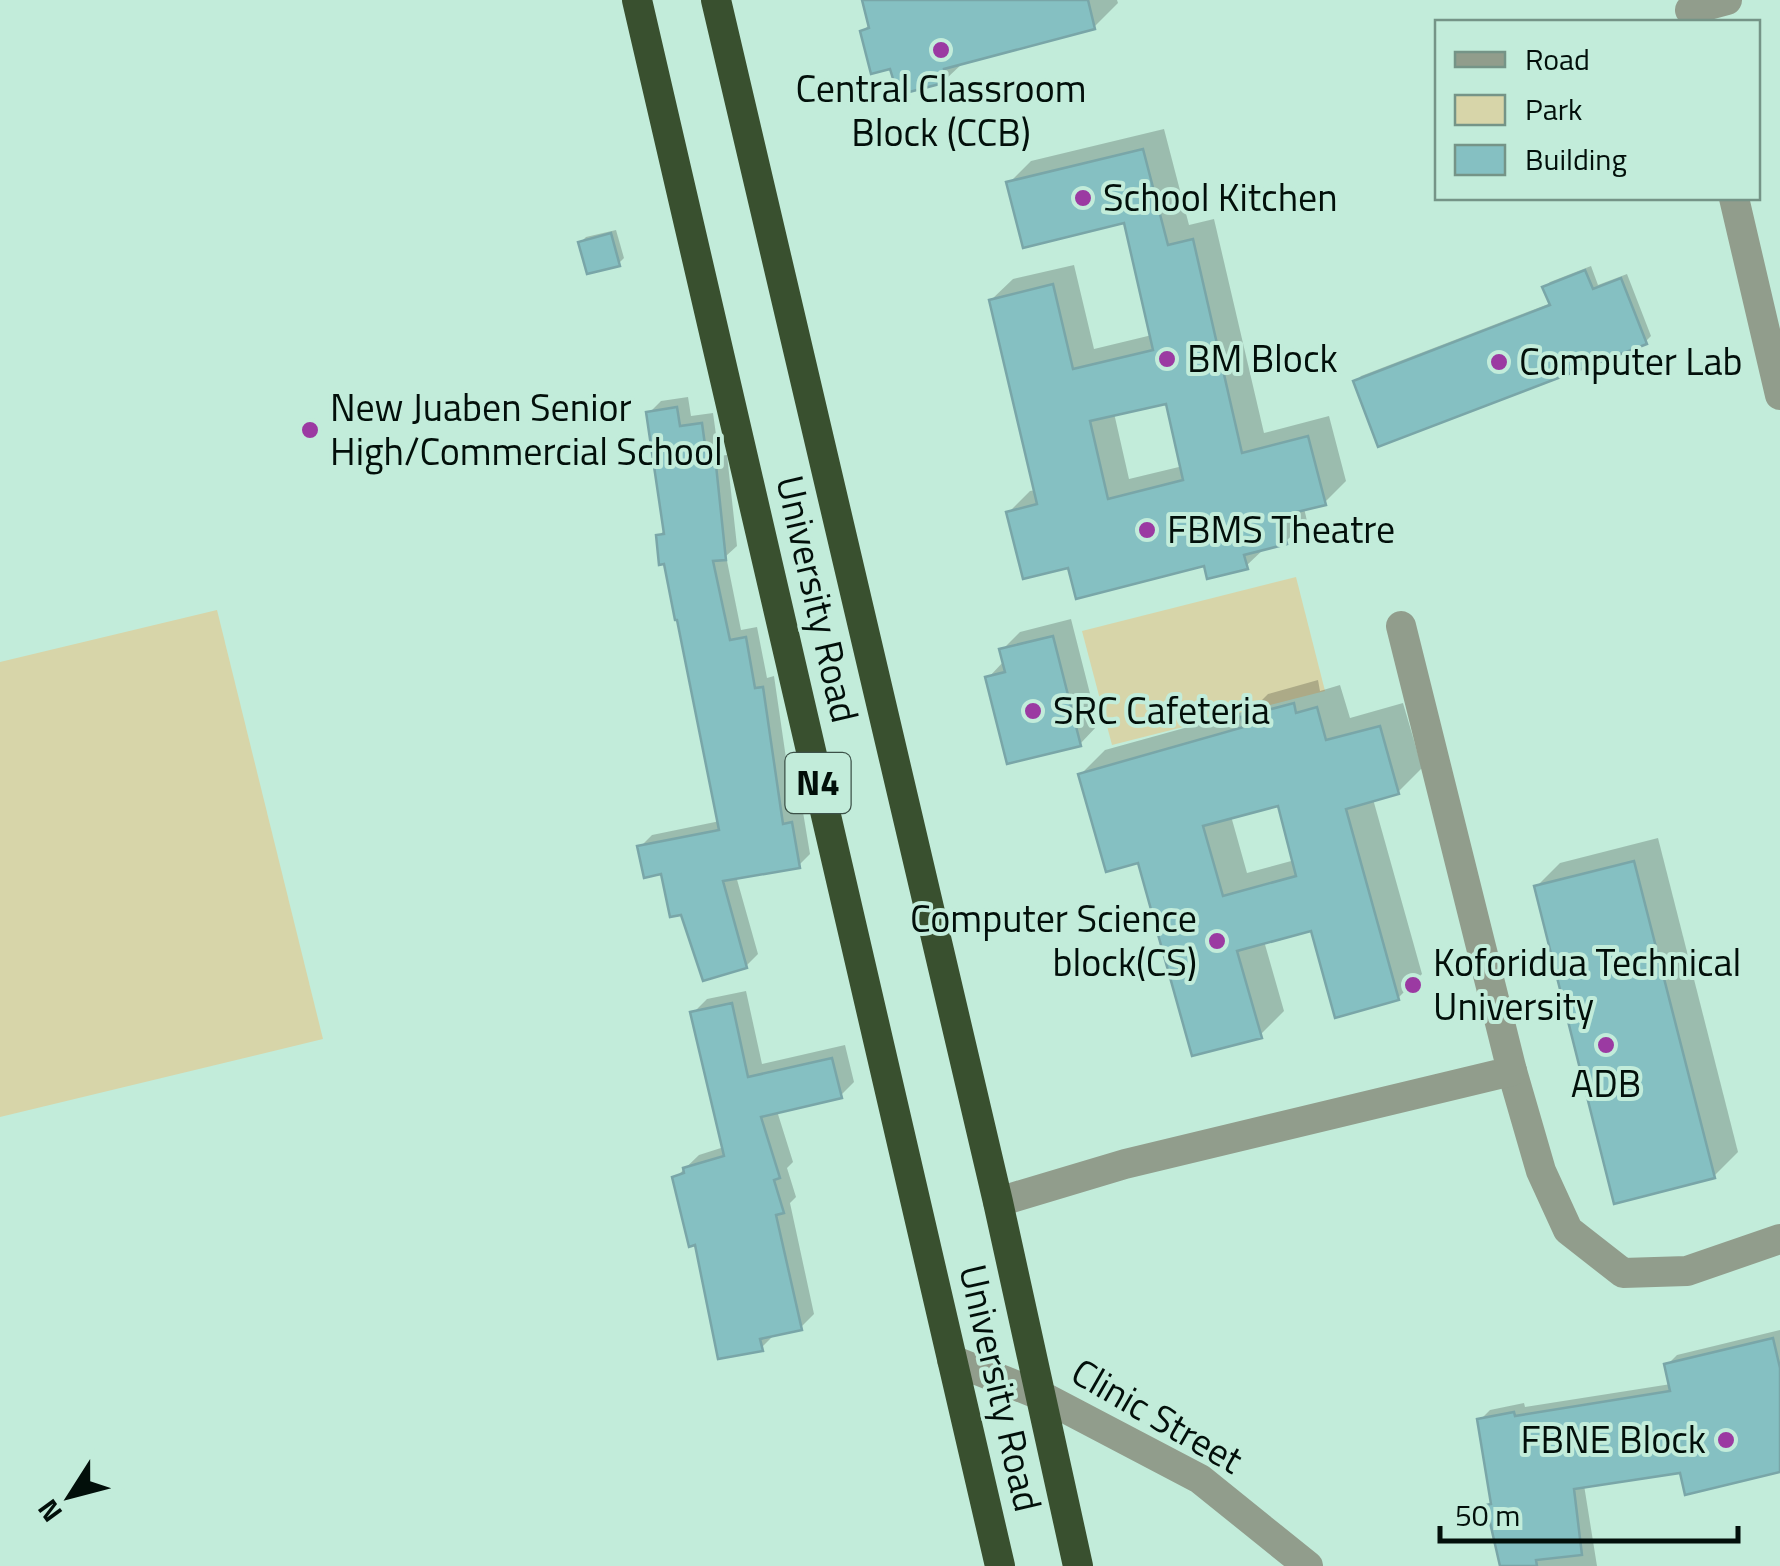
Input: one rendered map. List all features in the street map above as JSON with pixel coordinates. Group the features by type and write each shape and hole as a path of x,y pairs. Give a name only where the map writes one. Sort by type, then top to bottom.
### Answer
{"highway":[{"name":"University Road","path":"637,0 1000,1566"},
{"name":"University Road","path":"716,0 998,1202 1078,1566"}],"street":[{"path":"1690,11 1727,0"},
{"path":"1734,200 1780,395"},
{"path":"1401,626 1512,1071 1541,1171 1568,1230 1623,1273 1687,1271 1780,1239"},
{"path":"998,1202 1125,1164 1512,1071"},
{"name":"Clinic Street","path":"952,1360 1040,1395 1200,1479 1308,1566"}],"green space":[{"path":"1296,577 1325,691 1112,745 1082,631"},
{"path":"217,610 323,1039 0,1117 0,662"}],"building":[{"name":"Central Classroom Block (CCB)","path":"862,0 1088,0 1095,29 944,69 947,82 898,95 890,69 871,74 860,31 869,28"},
{"path":"1143,149 1168,245 1193,239 1242,453 1308,436 1326,505 1280,516 1287,544 1244,555 1248,569 1207,579 1204,566 1076,599 1068,568 1023,579 1006,512 1037,504 989,300 1053,284 1073,369 1153,350 1124,223 1023,248 1006,182","holes":["1166,404 1183,480 1108,499 1090,421"]},
{"path":"611,233 620,266 587,274 578,242"},
{"name":"Computer Lab","path":"1585,270 1593,289 1621,278 1647,344 1378,447 1353,381 1550,305 1542,287"},
{"path":"677,407 680,426 702,423 708,467 716,465 726,560 713,561 730,640 746,637 755,688 763,687 783,824 792,822 800,868 723,881 747,968 703,981 681,915 670,917 661,874 644,878 637,846 719,830 677,620 664,564 659,565 656,535 664,534 646,412"},
{"name":"SRC Cafeteria","path":"1053,636 1081,746 1007,764 985,677 1005,672 999,649"},
{"path":"1294,703 1296,713 1317,707 1326,740 1380,726 1399,794 1346,809 1399,1000 1335,1018 1311,931 1237,951 1262,1038 1192,1056 1138,863 1106,872 1078,774 1244,727 1241,717","holes":["1278,806 1296,876 1223,896 1203,826"]},
{"path":"1634,861 1715,1178 1614,1204 1534,886"},
{"path":"732,1003 748,1077 832,1058 842,1098 761,1117 780,1178 774,1180 784,1213 776,1215 802,1330 760,1339 763,1351 718,1359 695,1245 689,1247 672,1177 684,1173 683,1168 724,1156 690,1012"},
{"path":"1773,1338 1780,1368 1780,1472 1685,1495 1680,1473 1574,1489 1582,1555 1536,1560 1537,1566 1500,1566 1486,1505 1491,1504 1477,1419 1670,1391 1664,1364"}],"place":[{"name":"Central Classroom Block (CCB)","path":"941,50"},
{"name":"School Kitchen","path":"1083,198"},
{"name":"BM Block","path":"1167,359"},
{"name":"Computer Lab","path":"1499,362"},
{"name":"New Juaben Senior High/Commercial School","path":"310,430"},
{"name":"FBMS Theatre","path":"1147,530"},
{"name":"SRC Cafeteria","path":"1033,711"},
{"name":"Computer Science block(CS)","path":"1217,941"},
{"name":"Koforidua Technical University","path":"1413,985"},
{"name":"ADB","path":"1606,1045"},
{"name":"FBNE Block","path":"1726,1440"}]}
